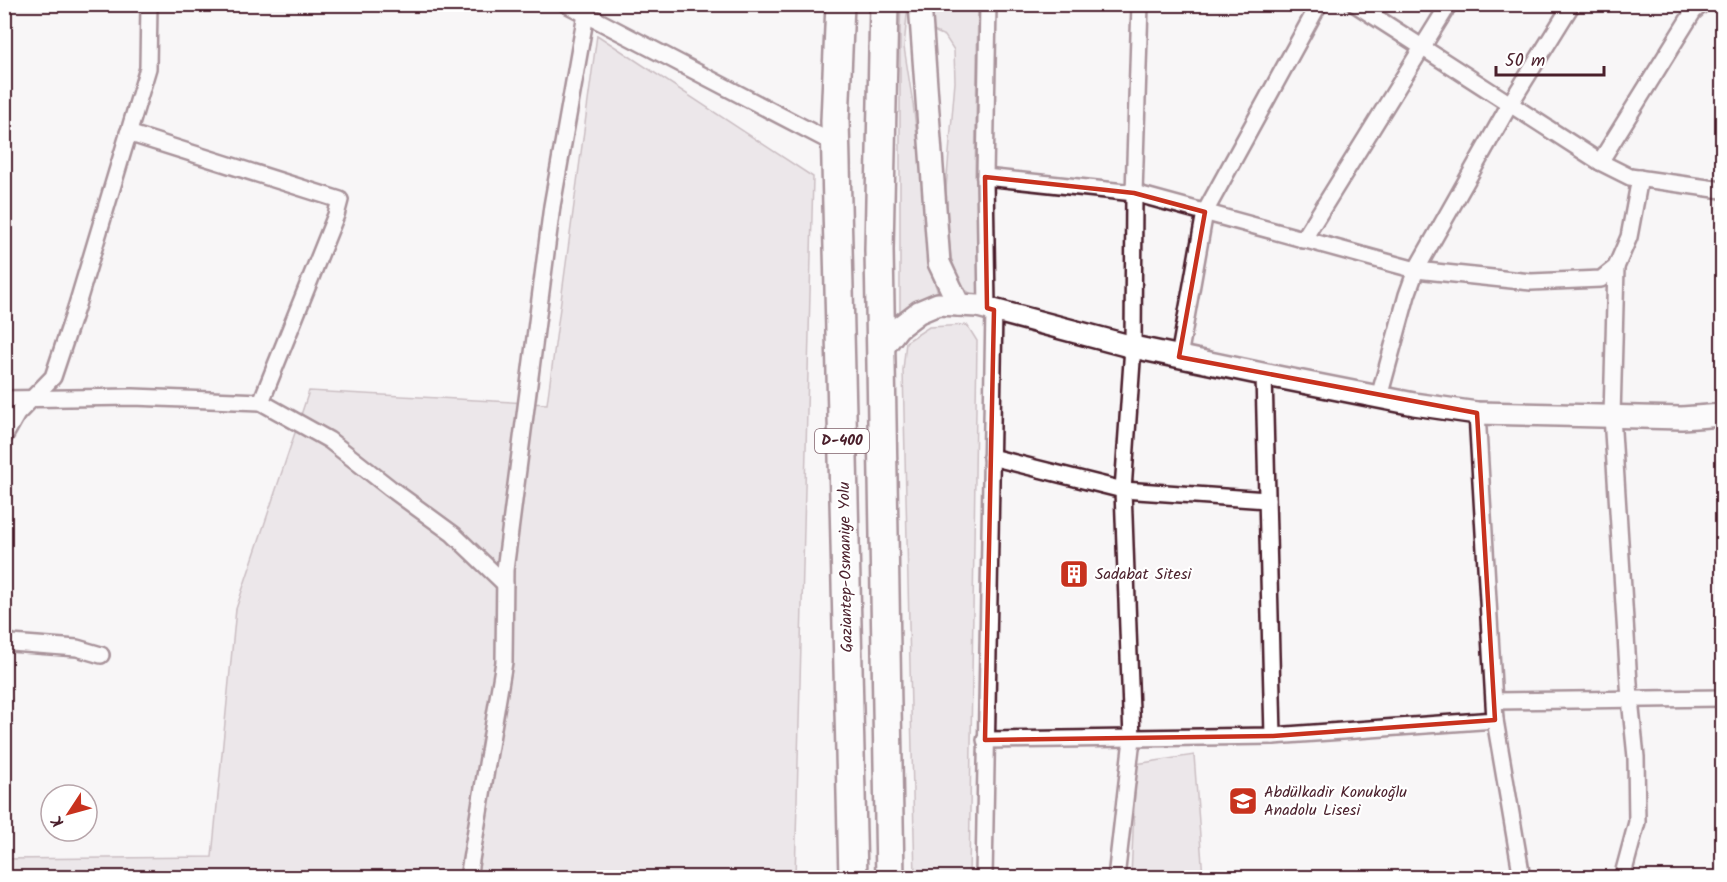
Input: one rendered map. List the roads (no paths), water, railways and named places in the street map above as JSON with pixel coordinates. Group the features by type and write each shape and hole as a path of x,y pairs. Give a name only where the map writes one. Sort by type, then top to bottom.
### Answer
{"highway":[{"name":"Gaziantep-Osmaniye Yolu","path":"840,4 835,144 853,878"},
{"name":"D-400","path":"884,4 879,250 890,878"}],"street":[{"path":"4,437 16,414 53,377 148,68 149,4"},
{"path":"566,4 835,144"},
{"path":"920,4 939,263 959,305"},
{"path":"984,878 991,457 991,309 985,177 988,4"},
{"path":"1116,878 1132,739 1123,490 1133,347 1134,193 1140,4"},
{"path":"1179,357 1205,212 1319,4"},
{"path":"1355,4 1600,162 1630,177 1722,190"},
{"path":"1303,240 1449,4"},
{"path":"1379,397 1416,270 1510,104 1572,4"},
{"path":"1600,162 1693,12 1702,4"},
{"path":"468,878 504,662 505,570 552,206 586,14"},
{"path":"128,133 340,200 261,402"},
{"path":"985,177 1134,193 1416,270 1531,282 1601,279 1616,267"},
{"path":"1622,878 1637,822 1636,757 1630,699 1612,416 1616,267 1629,237 1640,178"},
{"path":"881,350 898,328 919,312 938,304 978,306 1179,357 1379,397 1476,413 1682,418 1722,415"},
{"path":"1264,375 1273,736"},
{"path":"4,399 133,397 261,402 329,440 453,534 505,584"},
{"path":"1476,413 1496,720 1522,878"},
{"path":"991,457 1123,490 1267,500"},
{"path":"4,638 11,643 77,648 101,655"},
{"path":"1495,701 1722,698"},
{"path":"985,740 1273,736 1496,720"}],"place":[{"name":"Sadabat Sitesi","path":"1074,574"},
{"name":"Abdülkadir Konukoğlu Anadolu Lisesi","path":"1243,801"}]}
